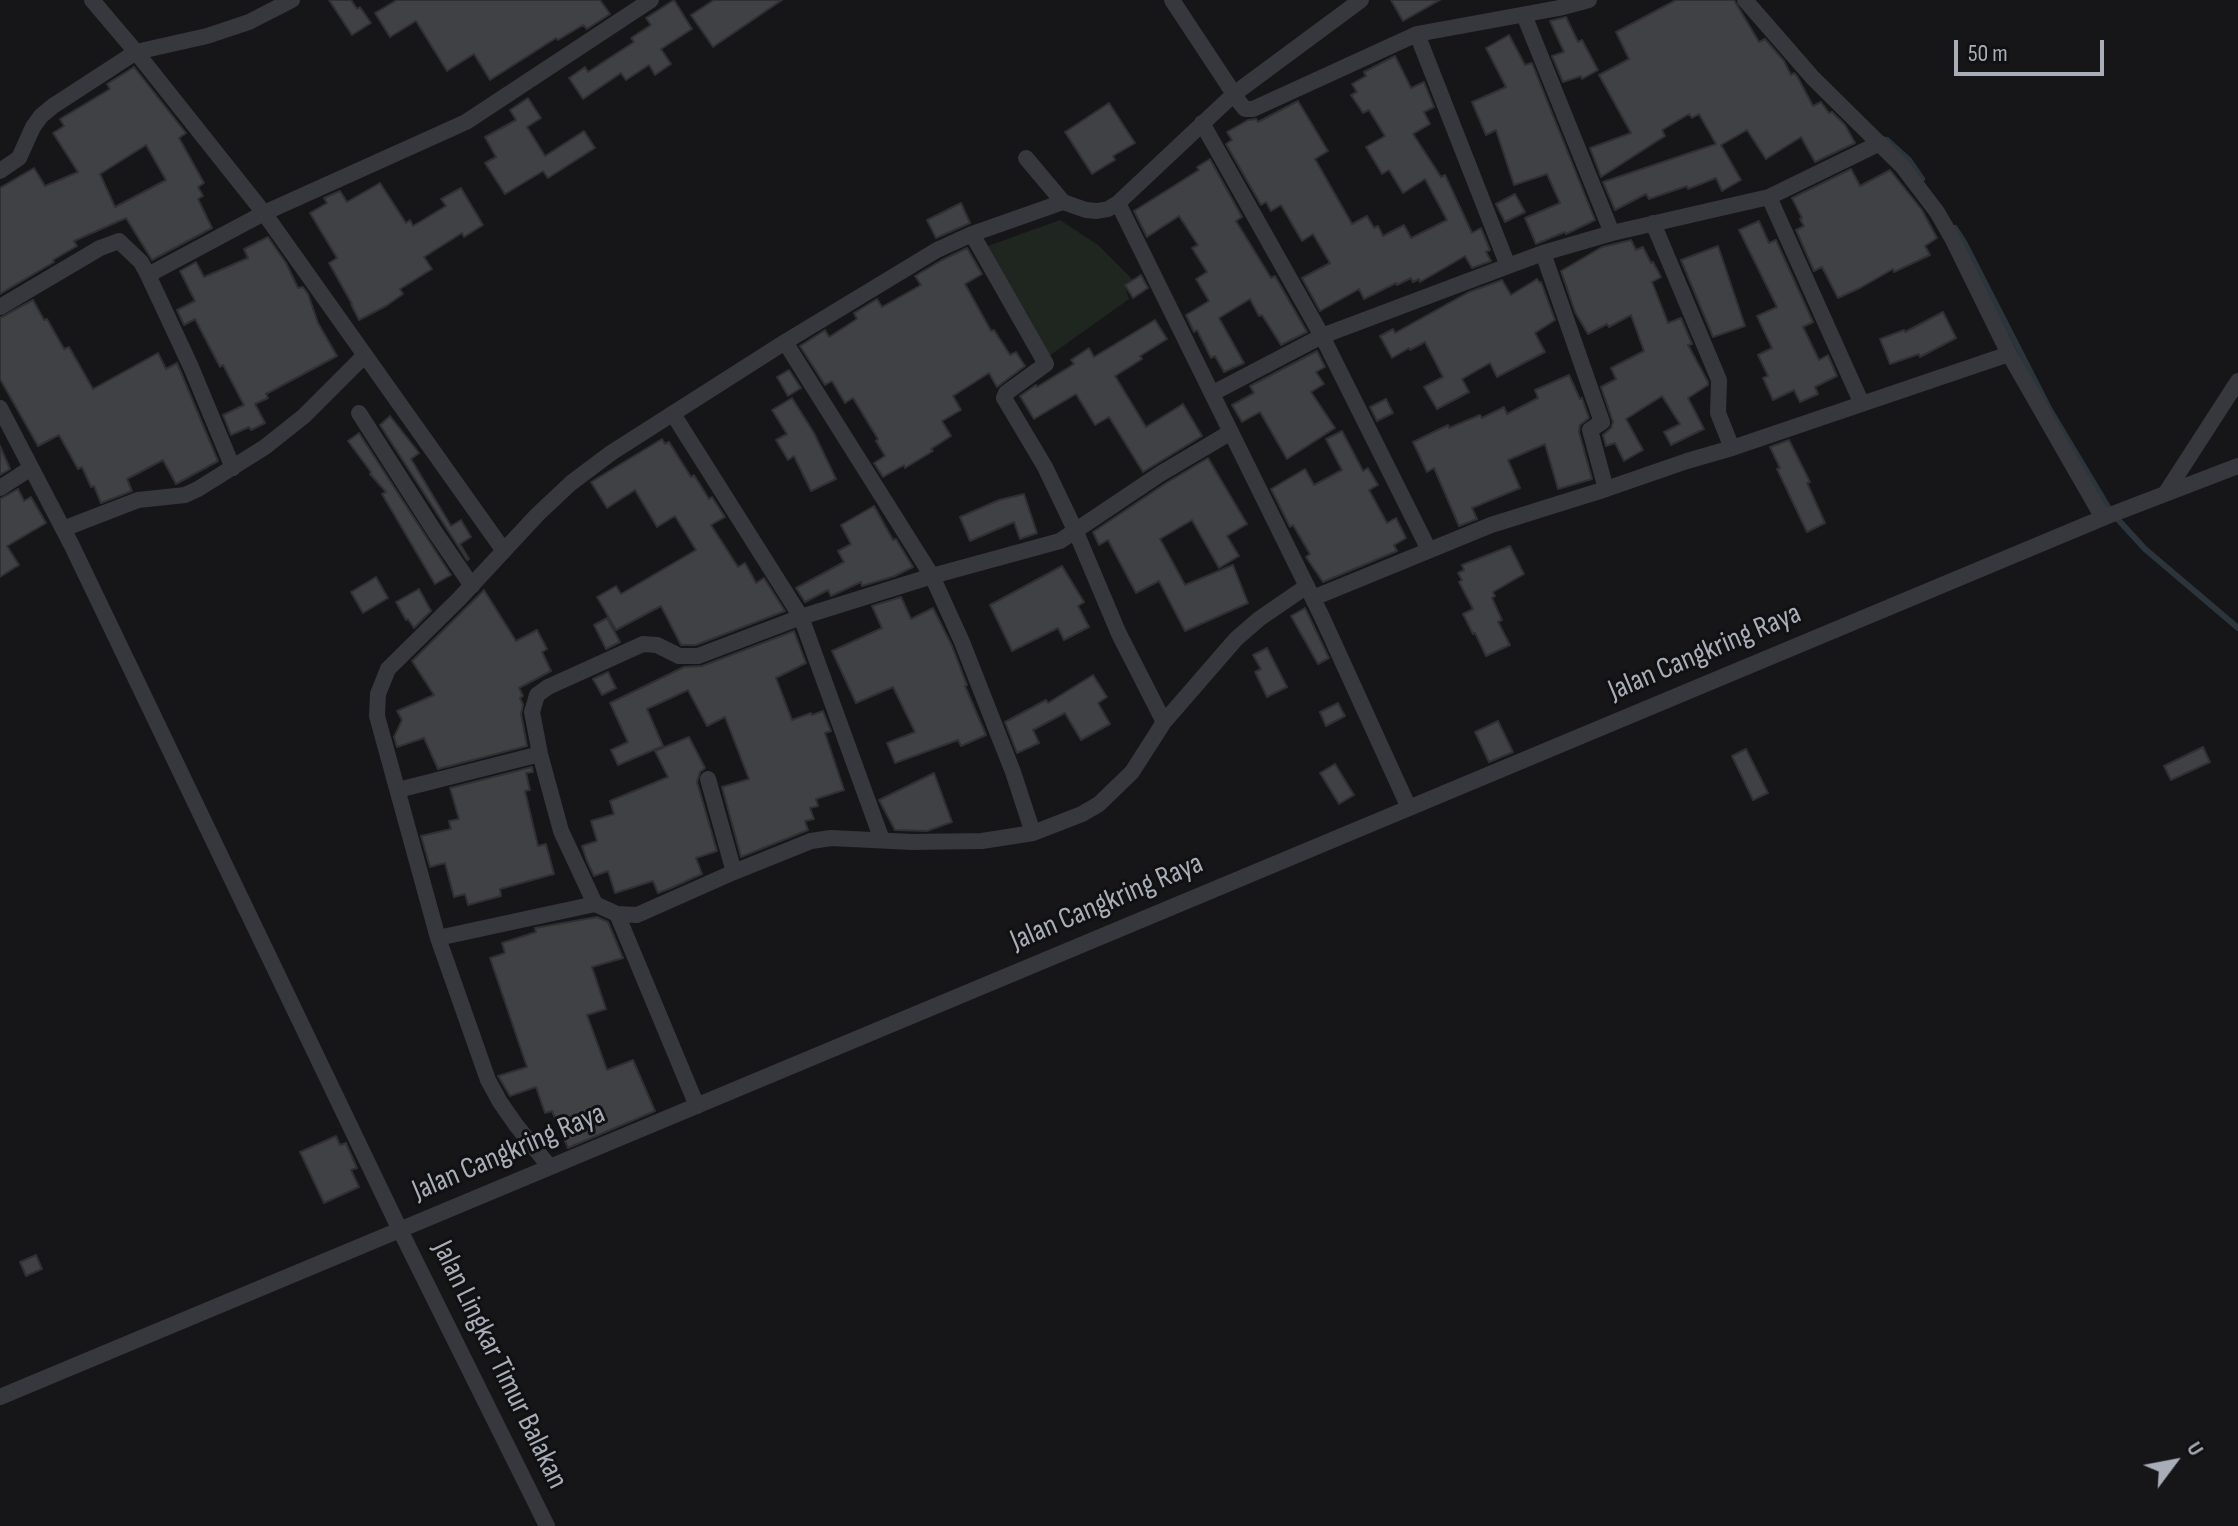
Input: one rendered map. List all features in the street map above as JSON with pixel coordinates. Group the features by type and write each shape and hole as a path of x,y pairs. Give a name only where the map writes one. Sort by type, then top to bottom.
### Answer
{"street":[{"path":"92,0 264,213 504,551"},
{"path":"0,171 19,158 33,127 53,106 136,52 207,36 249,22 292,0"},
{"path":"148,275 264,213 466,122 651,0"},
{"path":"1172,0 1245,109 1253,109 1417,34 1589,0"},
{"path":"1026,158 1063,202 1086,210 1108,209 1234,94 1361,0"},
{"path":"1745,0 1813,78 1902,166 1937,212 2009,354 2104,517"},
{"path":"1524,15 1612,233"},
{"path":"1417,34 1508,266"},
{"path":"1202,123 1322,336 1429,550"},
{"path":"1213,393 1322,336 1508,266 1612,233 1769,197 1880,143"},
{"path":"1769,197 1862,404"},
{"path":"549,1166 516,1125 488,1080 438,938 377,716 376,704 388,669 571,483 611,453 937,250 972,234 1063,202"},
{"path":"1118,203 1310,592 1409,808"},
{"path":"1653,223 1719,380 1718,413 1732,448"},
{"path":"972,234 1046,364 1006,393 1004,398 1045,467 1119,634 1164,722"},
{"path":"0,307 100,248 119,241 141,262 148,275 233,468"},
{"path":"1543,253 1602,422 1590,430 1606,489"},
{"path":"785,342 932,576 962,642 1013,772 1033,833"},
{"path":"438,938 595,904 617,914 637,915 811,841 831,838 982,841 1033,833 1062,824 1099,804 1132,772 1164,722 1236,639 1259,619 1310,592 1491,525 1732,448 2009,354"},
{"path":"63,529 138,500 185,495 233,468 304,416 365,355"},
{"path":"2165,494 2238,381"},
{"name":"Jalan Lingkar Timur Balakan","path":"0,408 63,529 400,1230 547,1526"},
{"path":"359,413 472,586"},
{"path":"673,414 801,617 882,840"},
{"path":"595,904 561,831 532,712 537,695 548,687 643,644 657,645 679,656 698,656 801,617 1049,544 1076,532 1160,474 1231,432"},
{"name":"Jalan Cangkring Raya","path":"0,1397 2104,517 2238,466"},
{"path":"0,488 31,468"},
{"path":"398,790 540,754"},
{"path":"708,779 734,872"},
{"path":"617,914 697,1106"}],"shaded area":[{"path":"1060,220 1098,245 1132,279 1125,286 1129,299 1045,359 985,247"}],"building":[{"path":"329,0 351,0 371,23 352,35"},
{"path":"397,0 600,0 610,14 587,29 583,25 558,40 556,38 490,80 474,54 447,71 416,21 390,37 375,13"},
{"path":"674,0 692,29 661,49 671,64 655,75 649,65 626,80 621,73 583,99 569,78 585,67 588,72 634,42 631,38 651,25 646,18"},
{"path":"714,0 782,0 713,47 691,15"},
{"path":"1391,0 1440,0 1403,21"},
{"path":"1676,0 1734,0 1759,42 1765,39 1784,61 1791,75 1794,73 1797,76 1813,106 1821,102 1829,113 1832,112 1845,125 1855,143 1815,162 1801,137 1766,159 1747,130 1721,145 1741,180 1722,191 1716,178 1649,199 1646,194 1615,210 1603,182 1716,144 1699,114 1692,118 1689,114 1662,130 1665,136 1601,177 1590,148 1631,133 1599,75 1629,59 1616,32"},
{"path":"1566,17 1578,42 1582,40 1598,70 1582,79 1581,76 1563,82 1552,56 1564,52 1550,21"},
{"path":"1509,35 1525,65 1532,63 1595,220 1536,244 1525,218 1560,203 1547,174 1514,185 1496,130 1486,135 1472,102 1506,87 1486,48"},
{"path":"1395,56 1411,88 1424,82 1434,107 1424,112 1430,124 1413,134 1441,177 1445,175 1472,233 1481,228 1491,261 1472,268 1465,256 1420,282 1419,279 1413,282 1411,278 1364,299 1359,289 1320,311 1302,278 1330,263 1313,234 1302,241 1281,205 1271,211 1266,202 1261,205 1226,144 1232,140 1227,132 1248,120 1256,119 1258,122 1298,101 1328,151 1315,159 1352,224 1367,216 1383,236 1404,225 1411,238 1447,220 1425,179 1403,193 1389,170 1382,174 1366,147 1385,136 1369,110 1363,113 1351,95 1357,92 1352,84 1366,76 1364,72"},
{"path":"134,67 186,133 179,138 204,183 198,187 203,196 198,199 212,228 152,260 126,218 74,241 77,246 0,294 0,188 34,168 45,186 78,172 53,133 64,126 60,119 110,89 107,84","holes":["146,145 166,180 115,207 100,174"]},
{"path":"528,98 541,118 527,127 545,156 584,131 595,148 548,178 543,171 505,194 485,163 496,157 485,137 516,120 510,110"},
{"path":"1109,103 1135,143 1092,174 1065,132"},
{"path":"1210,159 1242,217 1236,221 1271,278 1275,276 1307,332 1281,345 1250,299 1219,318 1244,363 1224,372 1215,356 1211,358 1186,315 1209,301 1196,279 1207,272 1192,248 1198,245 1179,216 1147,237 1134,211 1199,170 1197,167"},
{"path":"1851,169 1860,186 1890,170 1922,210 1937,238 1925,246 1930,255 1894,272 1893,269 1838,298 1822,267 1814,271 1796,230 1804,226 1792,198"},
{"path":"380,183 406,223 410,220 413,226 446,206 441,199 461,188 483,225 464,237 462,233 424,257 432,269 400,289 403,294 386,306 359,320 329,263 337,258 310,213 327,203 324,198 340,191 347,202"},
{"path":"1515,194 1525,212 1505,222 1496,204"},
{"path":"961,203 970,223 936,238 927,220"},
{"path":"1759,221 1769,243 1776,240 1813,322 1803,327 1819,360 1828,355 1837,376 1815,387 1818,394 1800,402 1794,390 1773,400 1763,378 1768,376 1758,355 1772,348 1757,316 1777,307 1739,230"},
{"path":"268,237 298,288 303,287 308,294 318,323 337,356 266,394 268,398 255,404 265,423 231,435 223,415 244,405 195,319 184,325 177,310 195,301 180,271 196,262 204,277 248,258 244,249"},
{"path":"1631,240 1636,250 1643,247 1661,277 1652,282 1668,323 1681,318 1692,344 1688,345 1708,385 1688,398 1704,429 1671,445 1664,432 1680,424 1662,396 1626,419 1643,450 1624,461 1615,443 1606,446 1603,435 1613,422 1601,387 1616,379 1611,368 1644,351 1631,315 1588,334 1575,312 1561,271 1602,247"},
{"path":"1718,246 1745,326 1713,337 1681,260"},
{"path":"967,248 982,274 965,284 991,331 994,330 1010,355 1016,352 1025,366 997,387 989,373 953,396 961,410 942,421 951,436 905,468 904,465 883,477 874,463 885,456 853,398 845,403 832,381 825,385 800,346 825,330 829,337 857,319 854,313 877,299 882,307 921,285 915,276"},
{"path":"1141,275 1148,288 1133,298 1125,285"},
{"path":"1537,279 1541,282 1555,320 1535,333 1545,352 1497,377 1490,363 1462,379 1469,392 1437,409 1424,387 1443,377 1425,342 1392,358 1380,336 1393,329 1395,333 1469,292 1502,280 1511,295"},
{"path":"33,300 64,349 69,347 93,389 158,353 166,369 177,363 218,461 176,484 163,460 127,479 132,491 101,503 94,486 91,487 82,467 78,469 59,435 38,446 0,379 0,318"},
{"path":"1943,312 1956,338 1920,357 1919,354 1890,364 1880,339 1905,332"},
{"path":"1155,320 1167,339 1115,376 1146,427 1183,404 1202,436 1143,472 1109,417 1095,425 1076,394 1034,419 1020,396 1074,364 1071,360 1089,348 1094,357"},
{"path":"1317,351 1325,367 1316,372 1324,384 1311,392 1335,428 1287,459 1260,412 1242,422 1232,405 1254,393 1250,386"},
{"path":"789,370 801,388 788,396 777,377"},
{"path":"1569,375 1589,418 1580,425 1579,432 1592,479 1558,489 1545,444 1508,460 1520,488 1472,508 1477,519 1459,526 1434,468 1427,472 1413,442 1448,425 1449,428 1480,415 1482,418 1504,407 1507,414 1538,398 1535,390"},
{"path":"792,398 814,433 836,479 811,491 794,456 788,460 776,440 787,434 772,410"},
{"path":"1386,399 1393,413 1377,421 1370,407"},
{"path":"390,416 419,453 411,459 451,526 461,520 471,537 460,544 469,559 380,425"},
{"path":"1342,431 1363,471 1368,468 1378,485 1369,490 1387,523 1396,518 1406,538 1394,545 1397,551 1323,582 1306,557 1310,554 1293,525 1290,527 1271,489 1305,469 1314,485 1342,470 1326,439"},
{"path":"359,433 451,575 435,584 382,494 386,492 348,441"},
{"path":"662,439 665,444 669,442 691,477 694,475 725,517 711,525 738,567 745,563 756,583 764,578 785,611 696,645 681,645 661,606 616,630 597,597 616,586 621,594 696,550 675,516 657,527 635,490 607,508 591,482"},
{"path":"1789,440 1810,482 1807,483 1825,523 1807,532 1770,447"},
{"path":"0,446 10,469 0,475"},
{"path":"1208,458 1247,524 1227,536 1239,556 1219,568 1192,520 1160,539 1185,585 1233,565 1248,603 1185,631 1159,581 1136,593 1108,540 1099,545 1093,532"},
{"path":"18,489 24,501 31,497 46,523 7,546 19,565 0,577 0,499"},
{"path":"1024,494 1037,533 1020,539 1014,522 970,541 960,517 999,500"},
{"path":"874,506 913,567 862,586 861,582 831,596 828,590 805,602 796,588 844,562 838,551 851,544 841,525"},
{"path":"1510,546 1524,574 1493,592 1495,596 1492,598 1502,620 1498,622 1510,645 1486,656 1463,614 1473,609 1459,582 1462,580 1458,573 1464,570 1462,565"},
{"path":"1062,566 1084,602 1078,606 1089,627 1064,640 1058,628 1012,651 990,605"},
{"path":"376,577 388,598 363,613 351,592"},
{"path":"419,589 431,611 414,628 396,602"},
{"path":"484,590 516,641 537,630 547,649 542,652 551,671 519,688 523,696 520,698 523,705 521,714 527,746 438,769 424,738 397,747 394,737 402,720 397,711 434,695 412,661"},
{"path":"901,597 911,619 933,608 952,646 986,735 961,746 958,740 895,763 887,743 915,732 893,687 856,703 832,651 882,628 872,606"},
{"path":"1305,608 1329,658 1318,664 1291,616"},
{"path":"607,618 620,642 606,649 594,625"},
{"path":"794,631 806,663 776,678 792,720 823,711 831,731 825,733 844,790 816,799 818,806 810,808 814,819 805,821 808,830 741,857 722,787 749,779 725,717 707,726 688,690 647,709 663,746 618,765 611,750 628,742 610,703 684,667 702,666"},
{"path":"1267,648 1287,687 1267,697 1255,672 1261,669 1253,655"},
{"path":"608,672 616,688 602,695 593,679"},
{"path":"1093,675 1107,697 1098,703 1110,724 1081,740 1065,713 1033,730 1039,743 1017,753 1005,722 1046,700 1048,703"},
{"path":"1338,703 1345,716 1326,726 1320,712"},
{"path":"1498,721 1513,752 1489,762 1475,732"},
{"path":"689,737 705,768 697,782 717,851 696,858 702,874 671,888 658,893 653,881 615,893 608,871 594,876 582,846 597,841 591,821 614,814 610,801 668,777 655,751"},
{"path":"2203,747 2210,762 2171,780 2164,766"},
{"path":"1746,749 1768,793 1753,800 1732,756"},
{"path":"1335,764 1354,795 1339,804 1320,773"},
{"path":"532,767 533,772 526,773 530,790 525,791 538,846 546,844 554,874 500,889 501,896 468,905 465,894 454,897 445,863 430,867 421,836 451,829 449,821 459,819 450,788"},
{"path":"934,773 952,822 927,831 895,830 879,800"},
{"path":"597,917 608,922 623,958 592,967 606,1009 587,1015 607,1070 633,1060 655,1111 568,1148 552,1111 545,1113 536,1087 510,1096 498,1076 527,1067 490,958 505,953 502,943 536,932 535,928"},
{"path":"336,1136 340,1145 346,1143 357,1168 351,1170 359,1187 324,1203 300,1152"},
{"path":"36,1255 42,1269 26,1276 20,1262"}],"waterway":[{"path":"1887,140 1909,160 1922,179"},
{"path":"1955,228 2050,410 2111,512 2145,549 2238,628"}]}
